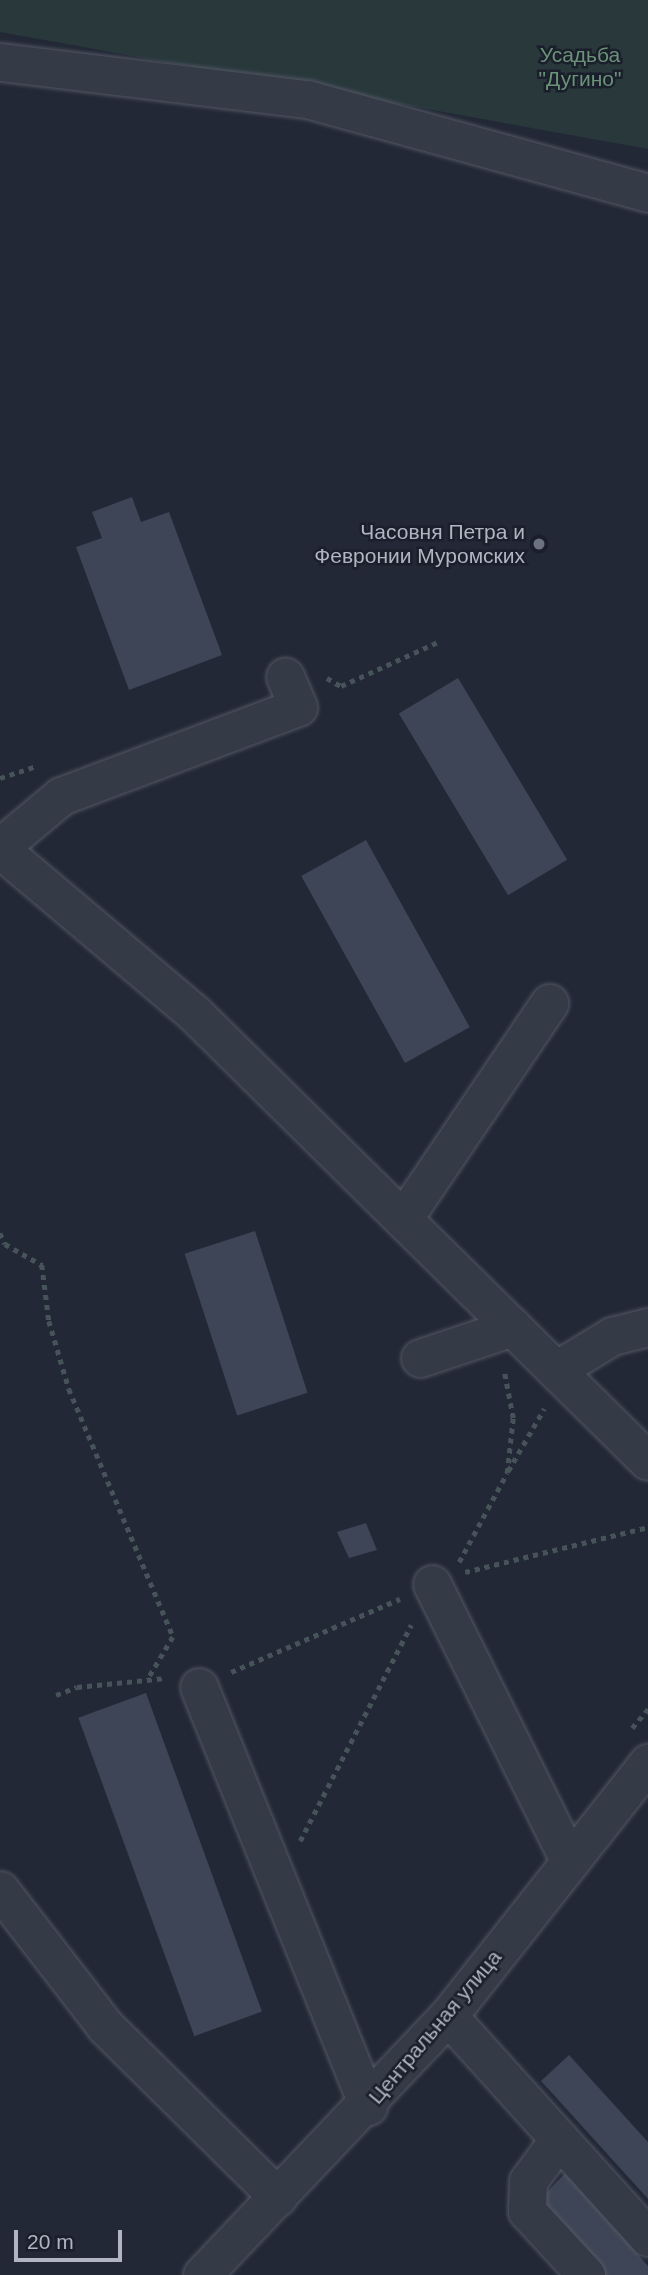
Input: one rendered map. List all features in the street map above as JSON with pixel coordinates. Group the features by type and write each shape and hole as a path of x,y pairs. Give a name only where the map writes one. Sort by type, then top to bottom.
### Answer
{"street":[{"path":"0,62 307,99 648,194"},
{"path":"285,677 298,707 61,796 0,848 195,1014 403,1219 552,1386 648,1461"},
{"path":"403,1219 549,1003"},
{"path":"552,1386 612,1336 648,1327"},
{"path":"420,1358 504,1330"},
{"path":"432,1584 570,1862"},
{"path":"199,1687 368,2106"},
{"name":"Центральная улица","path":"202,2275 368,2106 448,2016 648,1763"},
{"path":"0,1891 105,2026 278,2197"},
{"path":"448,2016 648,2237"},
{"path":"559,2139 528,2181 527,2211 586,2275"}],"path":[{"path":"0,1233 5,1244 42,1265 49,1321 69,1389 173,1637 147,1680"},
{"path":"504,1330 513,1418 506,1473"},
{"path":"552,1386 452,1576 648,1527"},
{"path":"56,1695 182,1677 199,1687 432,1584"},
{"path":"278,1882 432,1584"}],"green space":[{"name":"Усадьба \"Дугино\"","path":"0,0 648,0 648,149 0,32"}],"building":[{"path":"132,497 141,522 169,512 222,655 129,690 76,547 102,538 92,512"},
{"path":"458,678 567,860 508,895 399,714"},
{"path":"366,840 470,1027 405,1063 301,876"},
{"path":"255,1231 308,1393 237,1416 185,1254"},
{"path":"366,1523 377,1550 349,1558 337,1532"},
{"path":"146,1693 262,2012 194,2036 78,1718"},
{"path":"569,2055 648,2142 648,2199 541,2081"},
{"path":"567,2171 648,2266 648,2275 600,2275 535,2205"}],"place":[{"name":"Часовня Петра и Февронии Муромских","path":"539,544"}]}
